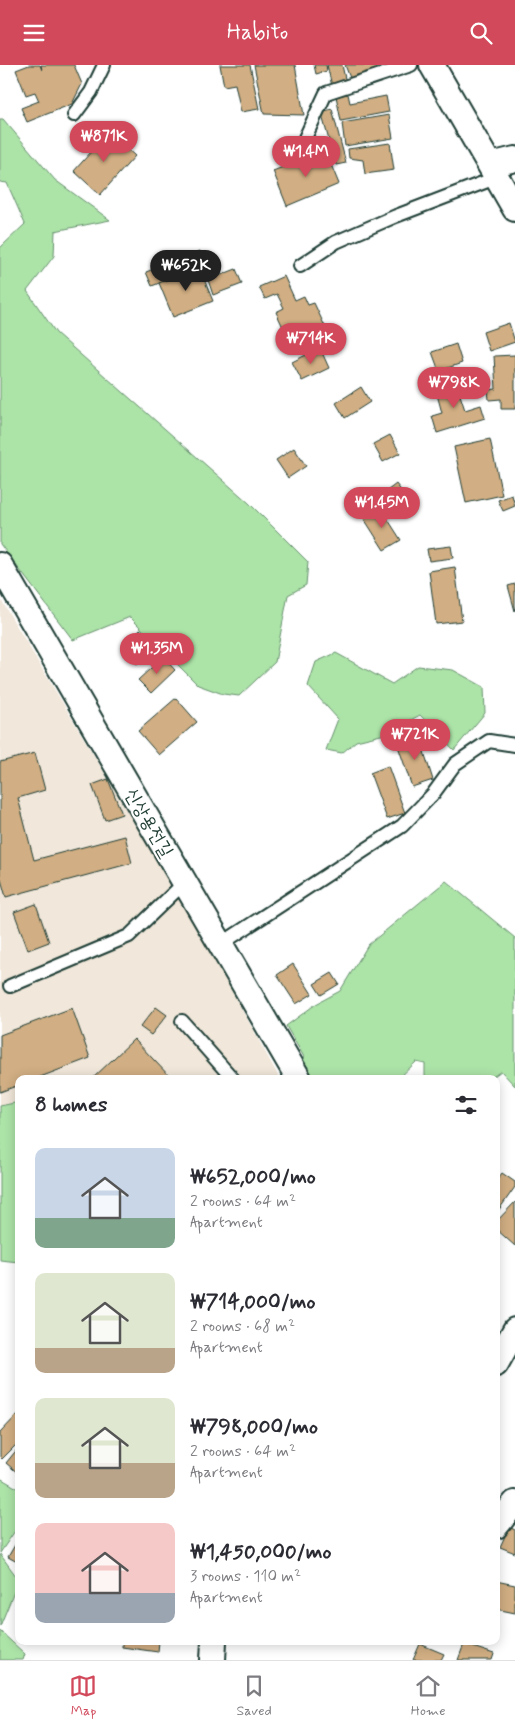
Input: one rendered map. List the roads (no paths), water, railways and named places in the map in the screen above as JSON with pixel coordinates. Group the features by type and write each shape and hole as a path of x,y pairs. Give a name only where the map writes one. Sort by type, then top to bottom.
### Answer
{"street":[{"path":"432,65 495,171 515,209"},
{"path":"495,171 515,159"},
{"name":"신상용전길","path":"0,565 296,1075"},
{"path":"500,1357 515,1330"},
{"path":"500,1521 515,1503"},
{"path":"213,1660 214,1645"}],"lane":[{"path":"74,115 91,92 104,65"},
{"path":"305,138 326,93 411,65"},
{"path":"300,266 336,242 495,171"},
{"path":"221,944 402,826 433,794 456,764 489,741 515,745"},
{"path":"10,986 129,937 185,882"},
{"path":"182,1021 229,1075"}]}
